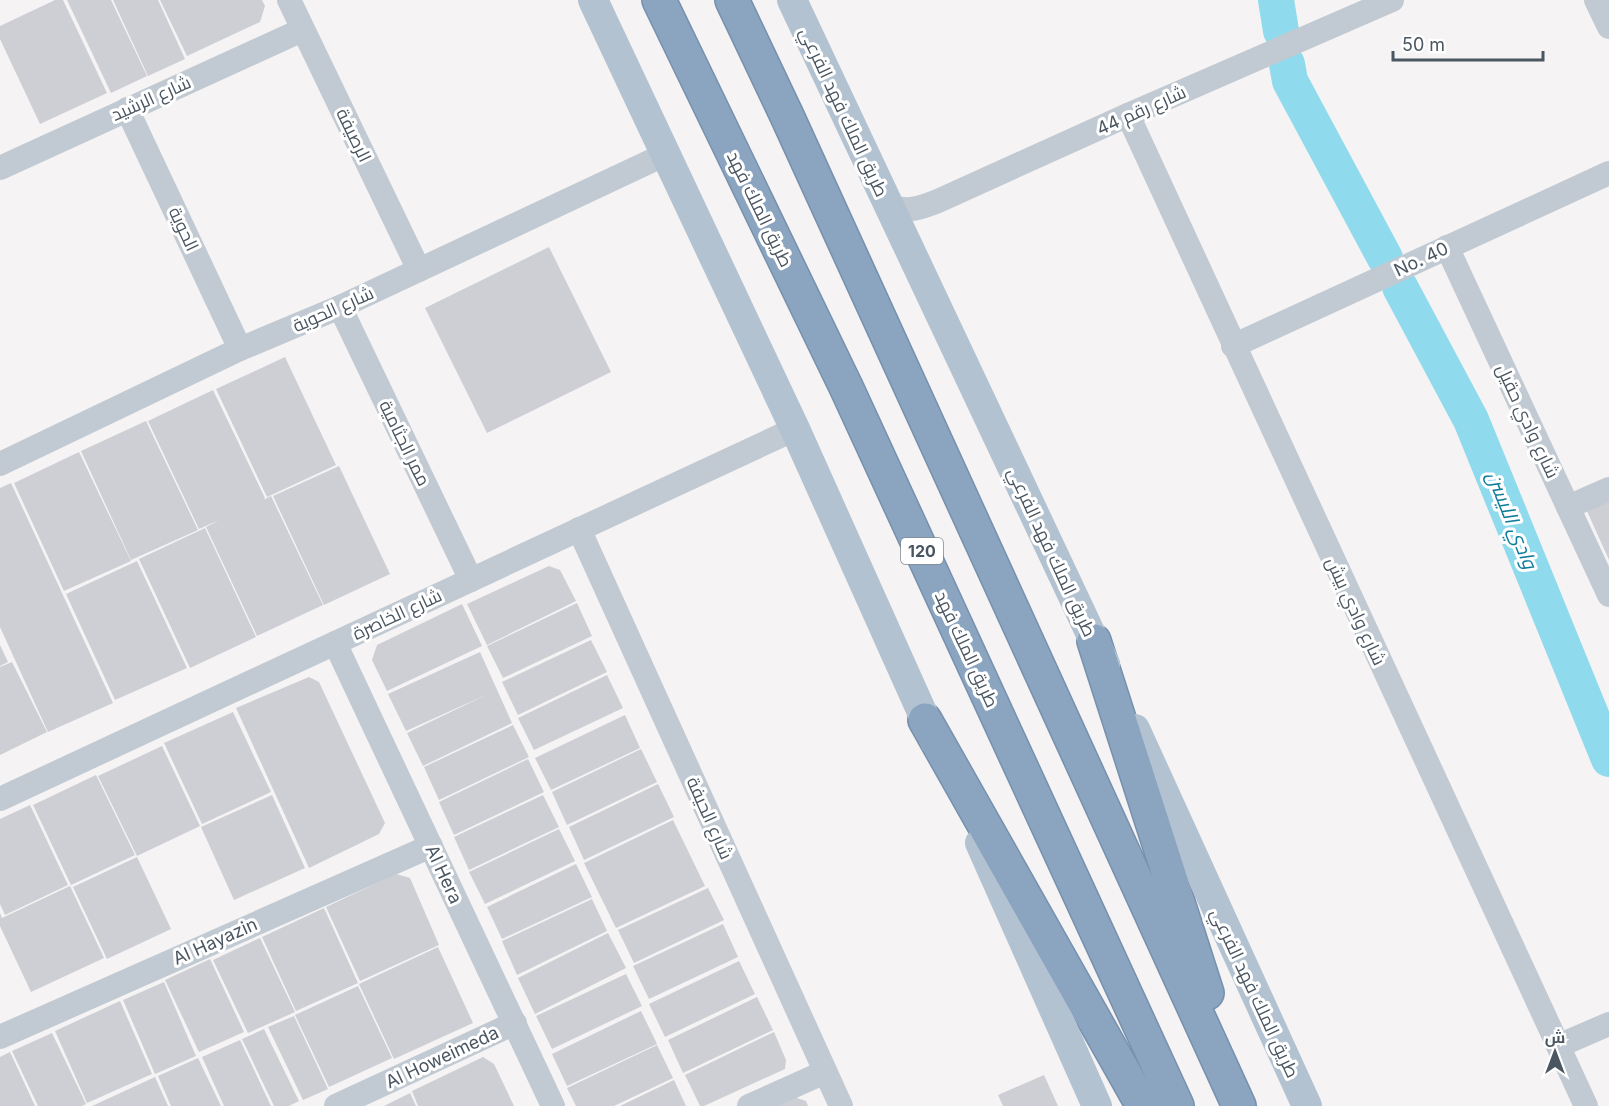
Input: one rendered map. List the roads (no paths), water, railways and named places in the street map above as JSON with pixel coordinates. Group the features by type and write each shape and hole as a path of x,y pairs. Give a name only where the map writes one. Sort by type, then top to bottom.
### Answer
{"highway":[{"name":"طريق الملك فهد","path":"659,0 847,389 1177,1106"},
{"path":"732,0 1241,1106"},
{"path":"1094,641 1241,1106"},
{"path":"925,720 1143,1106"}],"main road":[{"path":"593,0 795,429 1097,1106"},
{"name":"طريق الملك فهد الفرعي","path":"792,0 1094,641 1307,1106"}],"street":[{"name":"الرصيفة","path":"289,0 419,270"},
{"path":"1596,0 1609,27"},
{"name":"شارع رقم 44","path":"888,206 904,211 919,209 1381,2"},
{"name":"شارع الرشيد","path":"0,168 302,30"},
{"name":"الحوية","path":"128,109 240,349"},
{"name":"شارع وادي بيش","path":"1128,115 1586,1106"},
{"name":"شارع الحوية","path":"0,464 240,349 340,307 666,154"},
{"name":"No. 40","path":"1233,346 1609,173"},
{"name":"شارع وادي حقيل","path":"1448,247 1609,595"},
{"name":"ممر الجثامية","path":"340,307 471,580"},
{"name":"شارع الخاصرة","path":"0,799 795,429"},
{"path":"1568,507 1609,489"},
{"name":"شارع الحيفة","path":"579,530 841,1106"},
{"name":"Al Hera","path":"335,643 553,1106"},
{"name":"Al Hayazin","path":"0,1037 431,846"},
{"name":"Al Howeimeda","path":"336,1106 515,1023"},
{"path":"1558,1046 1609,1024"},
{"path":"749,1106 825,1072"}],"waterway":[{"name":"وادي الليسن","path":"1276,0 1281,31"},
{"name":"وادي الليسن","path":"1287,64 1290,81 1385,258"},
{"name":"وادي الليسن","path":"1400,287 1471,420 1609,759"}]}
